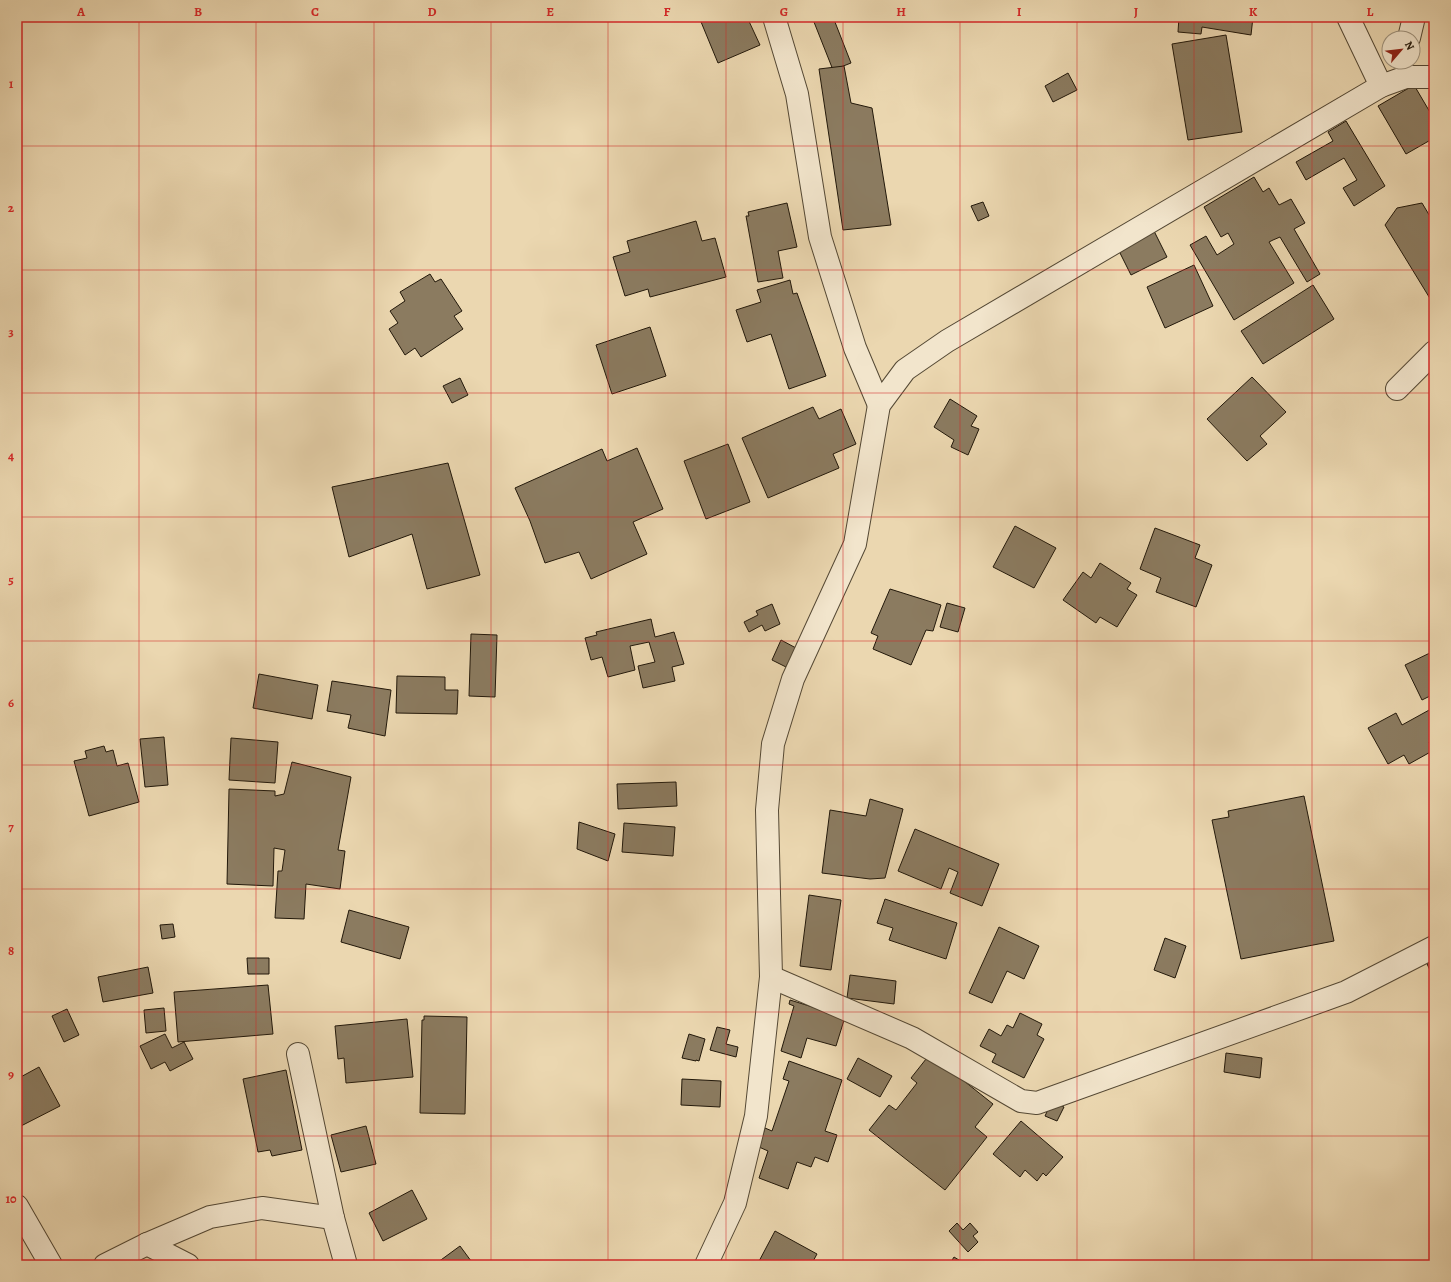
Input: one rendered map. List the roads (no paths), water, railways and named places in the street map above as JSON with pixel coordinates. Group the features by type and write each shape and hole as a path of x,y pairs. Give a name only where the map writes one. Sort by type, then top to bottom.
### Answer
{"street":[{"path":"774,17 797,94 820,237 855,348 879,405"},
{"path":"1348,17 1381,86"},
{"path":"1411,30 1414,17"},
{"path":"706,1265 735,1203 756,1116 772,977 768,810 773,744 793,679 855,544 879,405 905,370 947,342 1406,70 1434,77"},
{"path":"1397,389 1434,352"},
{"path":"772,977 912,1038 1021,1101 1037,1103 1346,992 1434,947"},
{"path":"298,1054 333,1218 346,1265"},
{"path":"17,1206 50,1265"},
{"path":"105,1265 147,1244 210,1217 262,1208 333,1218"},
{"path":"17,1210 50,1265"},
{"path":"147,1244 188,1265"}]}
